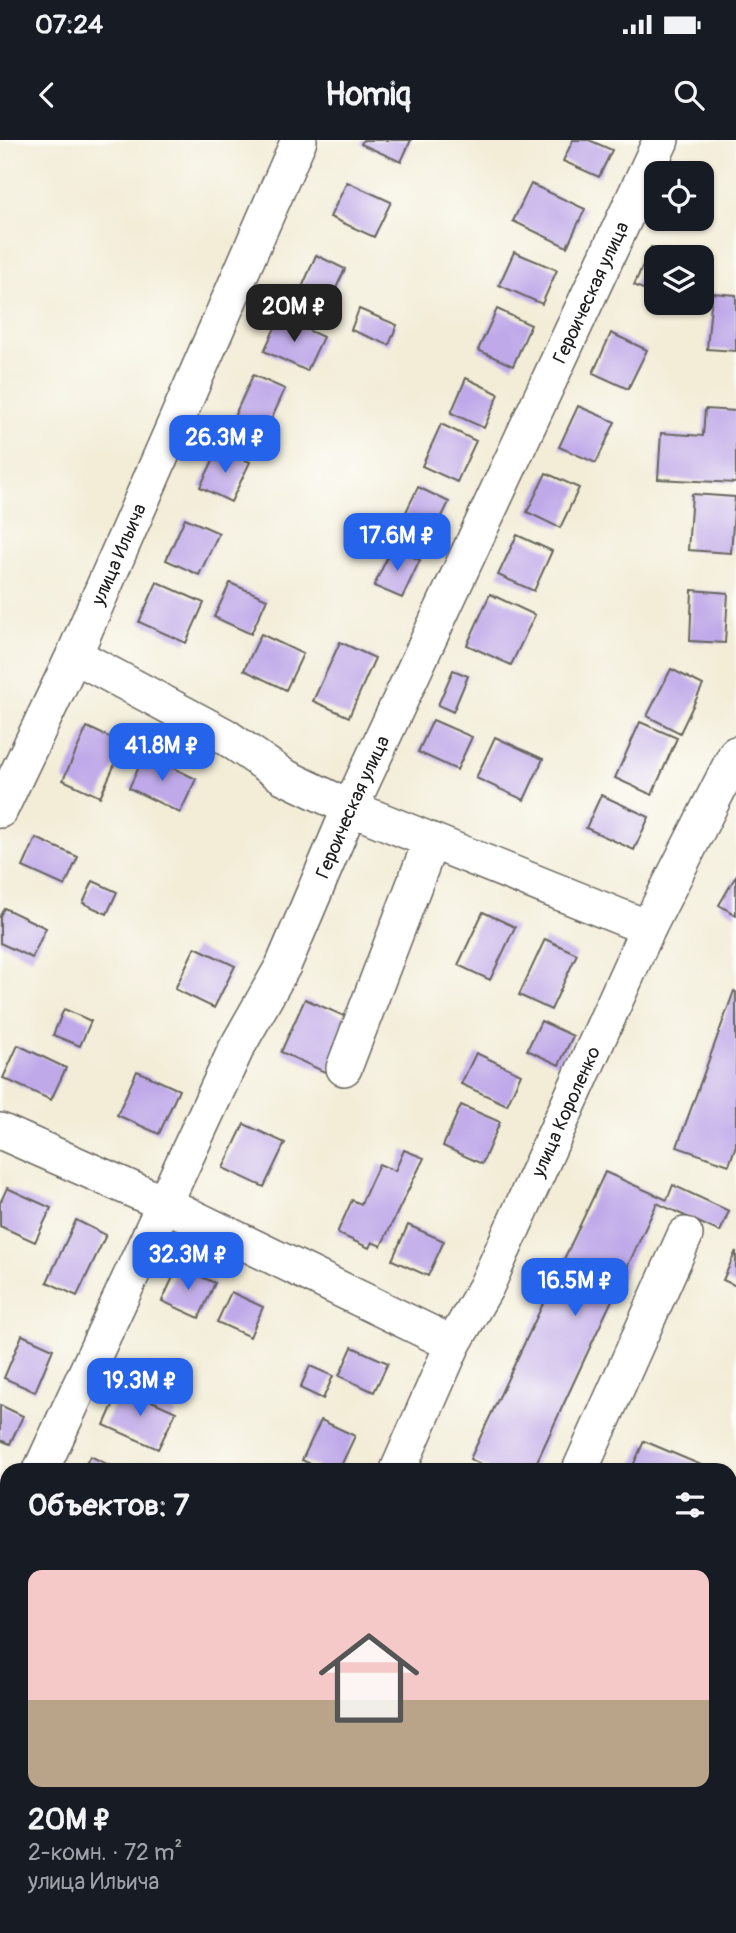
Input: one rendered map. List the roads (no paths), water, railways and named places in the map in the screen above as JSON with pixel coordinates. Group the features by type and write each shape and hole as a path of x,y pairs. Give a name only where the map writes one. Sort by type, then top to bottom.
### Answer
{"street":[{"name":"улица Ильича","path":"0,810 74,655 299,140"},
{"name":"Героическая улица","path":"44,1463 236,1049 283,966 350,808 661,140"},
{"path":"74,655 225,736 283,776 350,808 648,928"},
{"name":"улица Короленко","path":"401,1463 453,1343 486,1287 648,928 736,754"},
{"path":"344,1068 430,841"},
{"path":"0,1131 163,1203 453,1343"},
{"path":"583,1463 685,1235"}]}
